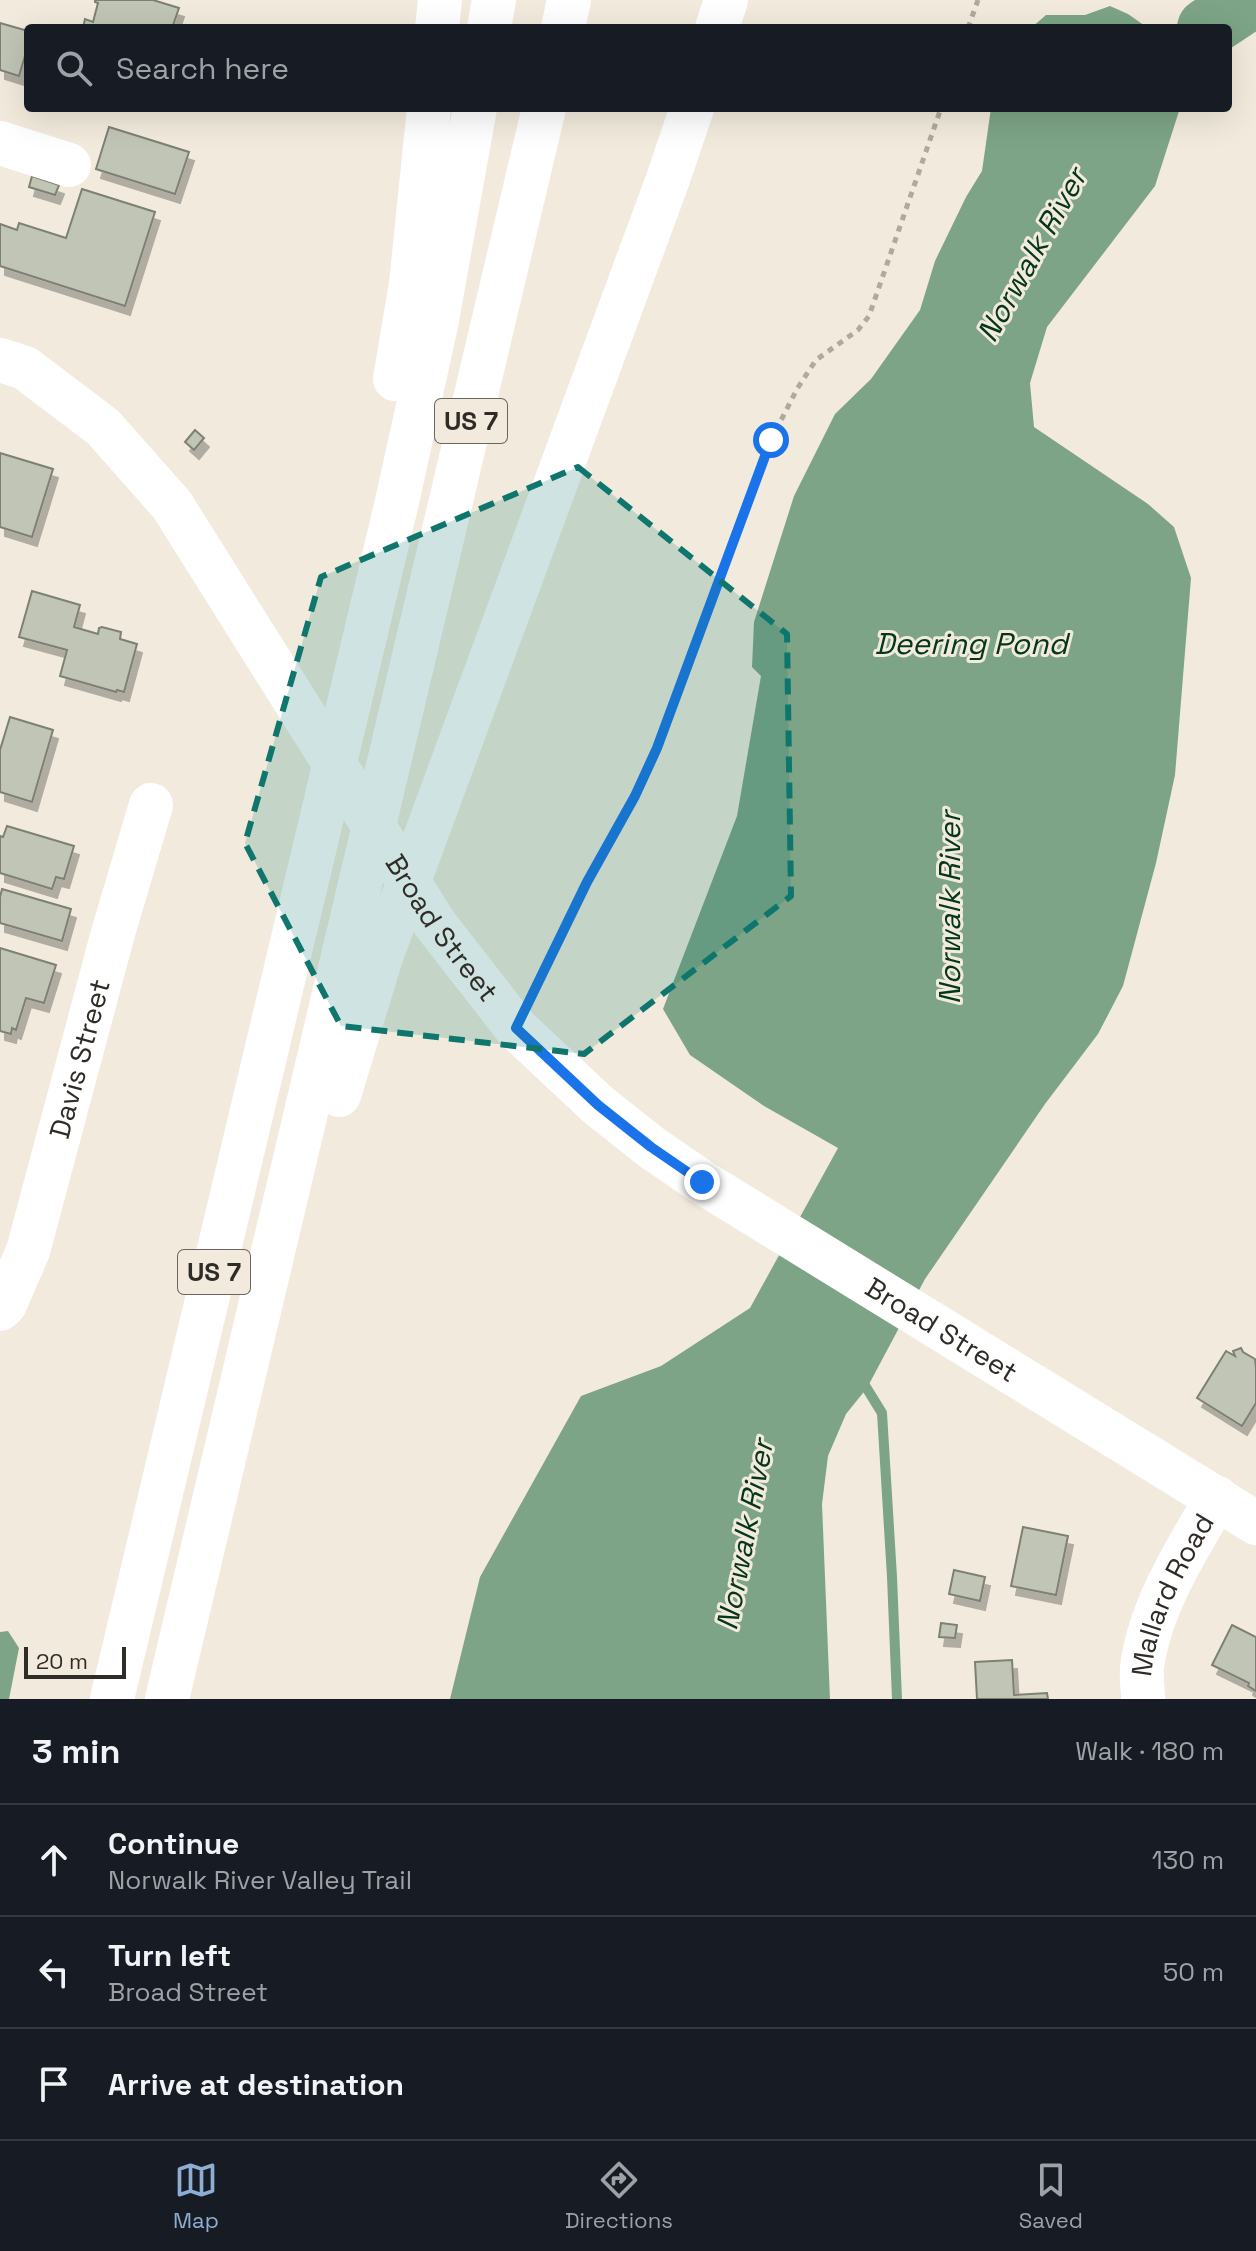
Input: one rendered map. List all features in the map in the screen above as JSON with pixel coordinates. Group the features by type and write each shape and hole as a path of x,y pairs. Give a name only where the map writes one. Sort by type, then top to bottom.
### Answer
{"main road":[{"path":"437,24 440,0"},
{"path":"490,24 494,0"},
{"path":"564,24 569,0"},
{"path":"718,24 726,0"},
{"path":"350,660 369,504 403,339 411,284 429,112"},
{"name":"US 7","path":"112,1699 314,844 350,660 396,506 436,325 474,112"},
{"name":"US 7","path":"167,1699 543,112"},
{"path":"190,1603 267,1390 339,1096 381,957 691,112"},
{"path":"0,143 69,165"},
{"name":"Broad Street","path":"0,360 25,368 103,427 172,505 435,924 516,1028 598,1105 702,1182 1256,1523"},
{"name":"Davis Street","path":"0,1309 28,1251 113,933 151,805"},
{"name":"Mallard Road","path":"1143,1699 1142,1668 1155,1614 1180,1560 1217,1498"}],"path":[{"path":"969,24 978,0"},
{"path":"516,1028 657,748 771,440 816,360 858,330 869,316 940,112"}],"highlighted area":[{"path":"578,467 787,634 791,896 584,1054 341,1026 245,843 321,577"}],"water":[{"path":"1110,6 1142,24 1036,24 1046,15 1085,15"},
{"name":"Deering Pond","path":"990,112 1179,112 1155,186 1047,327 1030,383 1034,427 1148,504 1174,527 1191,578 1175,775 1156,863 1123,986 1098,1034 1045,1104 925,1279 867,1388 846,1414 828,1456 822,1504 830,1699 450,1699 480,1577 581,1396 661,1366 750,1308 838,1148 764,1106 690,1055 663,1009 737,816 761,676 752,667 754,622 794,496 835,414 871,379 920,310 935,261 982,171"},
{"path":"8,1631 19,1648 9,1699 0,1699 0,1632"}],"building":[{"path":"153,0 179,8 173,24 84,24 85,19 93,22 98,3 95,2"},
{"path":"0,23 24,30 24,59 19,76 0,70"},
{"path":"109,127 189,152 175,194 96,169"},
{"path":"32,176 59,185 55,195 29,187"},
{"path":"82,189 155,212 125,306 0,266 0,224 17,230 19,223 66,238"},
{"path":"195,430 204,438 194,450 185,442"},
{"path":"0,453 53,469 32,537 0,527"},
{"path":"32,591 80,605 74,627 98,634 102,627 121,632 120,639 137,644 124,692 60,676 67,650 19,637"},
{"path":"10,717 53,730 32,802 0,792 0,750"},
{"path":"7,826 74,846 64,879 56,877 52,889 0,873 0,836 3,837"},
{"path":"2,889 71,909 62,941 0,923"},
{"path":"0,948 56,965 44,1003 26,998 16,1030 12,1028 11,1034 0,1031"},
{"path":"1241,1348 1255,1359 1256,1368 1256,1403 1242,1426 1197,1398 1226,1351 1235,1356 1233,1351"},
{"path":"1023,1527 1068,1536 1056,1595 1011,1586"},
{"path":"954,1570 985,1577 980,1601 949,1594"},
{"path":"941,1623 957,1625 955,1638 939,1637"},
{"path":"1232,1625 1256,1637 1256,1691 1248,1686 1249,1683 1212,1665"},
{"path":"1012,1660 1014,1695 1047,1693 1048,1699 977,1699 975,1662"}],"waterway":[{"name":"Norwalk River","path":"1213,24 1249,0"},
{"path":"861,1379 882,1413 897,1699"}],"route":[{"path":"702,1182 598,1105 516,1028 657,748 771,440"}]}
